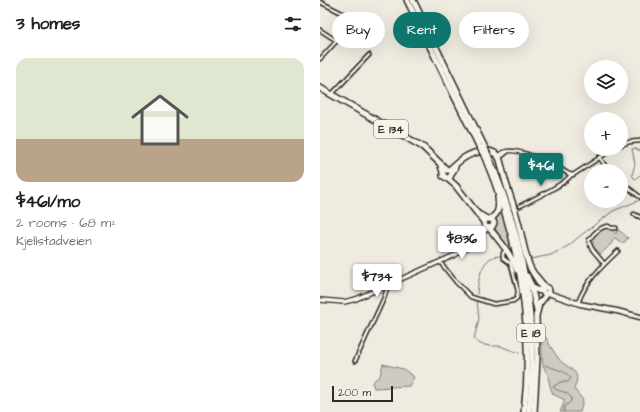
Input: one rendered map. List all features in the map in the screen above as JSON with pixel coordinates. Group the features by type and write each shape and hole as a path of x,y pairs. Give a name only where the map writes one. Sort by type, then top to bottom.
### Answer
{"highway":[{"name":"E 18","path":"407,0 414,12"},
{"name":"E 18","path":"413,0 418,12"},
{"name":"E 18","path":"434,48 487,154 510,211 521,256 527,292 531,339 531,378 528,412"},
{"name":"E 134","path":"320,88 419,145 431,154 448,173"},
{"path":"488,224 454,184 448,173 463,158 478,151 487,154 494,152 500,155 503,173 519,224 529,264 546,290"},
{"name":"E 18","path":"487,154 499,209 497,214 488,224 516,267 522,288"},
{"name":"E 18","path":"494,181 510,227 522,288 527,346 527,378 524,412"},
{"name":"E 18","path":"521,256 531,285 537,310"},
{"path":"531,285 536,290 546,290"},
{"name":"E 18","path":"534,412 537,370 535,320 539,304 546,290"}],"main road":[{"path":"320,300 349,301 440,262 464,249 481,234 488,224"},
{"path":"546,290 579,303 640,317"}],"street":[{"path":"320,2 340,12"},
{"path":"320,30 332,38"},
{"path":"320,59 321,55 332,45"},
{"path":"332,95 369,55"},
{"path":"628,142 640,141"},
{"path":"500,155 507,152 516,152 539,158 571,175"},
{"path":"520,206 568,179 571,175 577,173 599,157 604,164"},
{"path":"628,188 640,197"},
{"path":"634,214 640,217"},
{"path":"604,264 590,247 589,240 604,227 608,226 616,228"},
{"path":"440,262 468,295 491,304 513,301 517,298 517,286 510,263 505,261 502,256 503,253 507,251"},
{"path":"579,303 590,281 604,264 618,251"},
{"path":"355,361 388,285"}],"shaded area":[{"path":"502,207 516,263 495,228 494,218"},
{"path":"608,227 616,234 617,230 622,232 628,238 623,244 615,238 601,254 592,246 594,243 592,241 590,243 592,238 597,233"},
{"path":"542,331 557,356 576,374 577,377 574,389 583,400 580,412 560,412 565,400 553,394 543,365"},
{"path":"383,364 403,369 414,377 409,386 374,388 372,382 380,376"}],"waterway":[{"path":"640,151 634,148 632,149 635,164 632,175 635,179 640,175"},
{"path":"531,259 551,255 568,246 613,211 640,200"},
{"path":"477,294 478,282 485,264 494,257 500,256"},
{"path":"477,301 479,319 474,339 480,344 490,346"},
{"path":"493,346 500,346 519,353"},
{"path":"545,365 563,371 571,378 568,382 560,382 553,387 557,390 565,392 572,399 564,407 564,412"}]}
